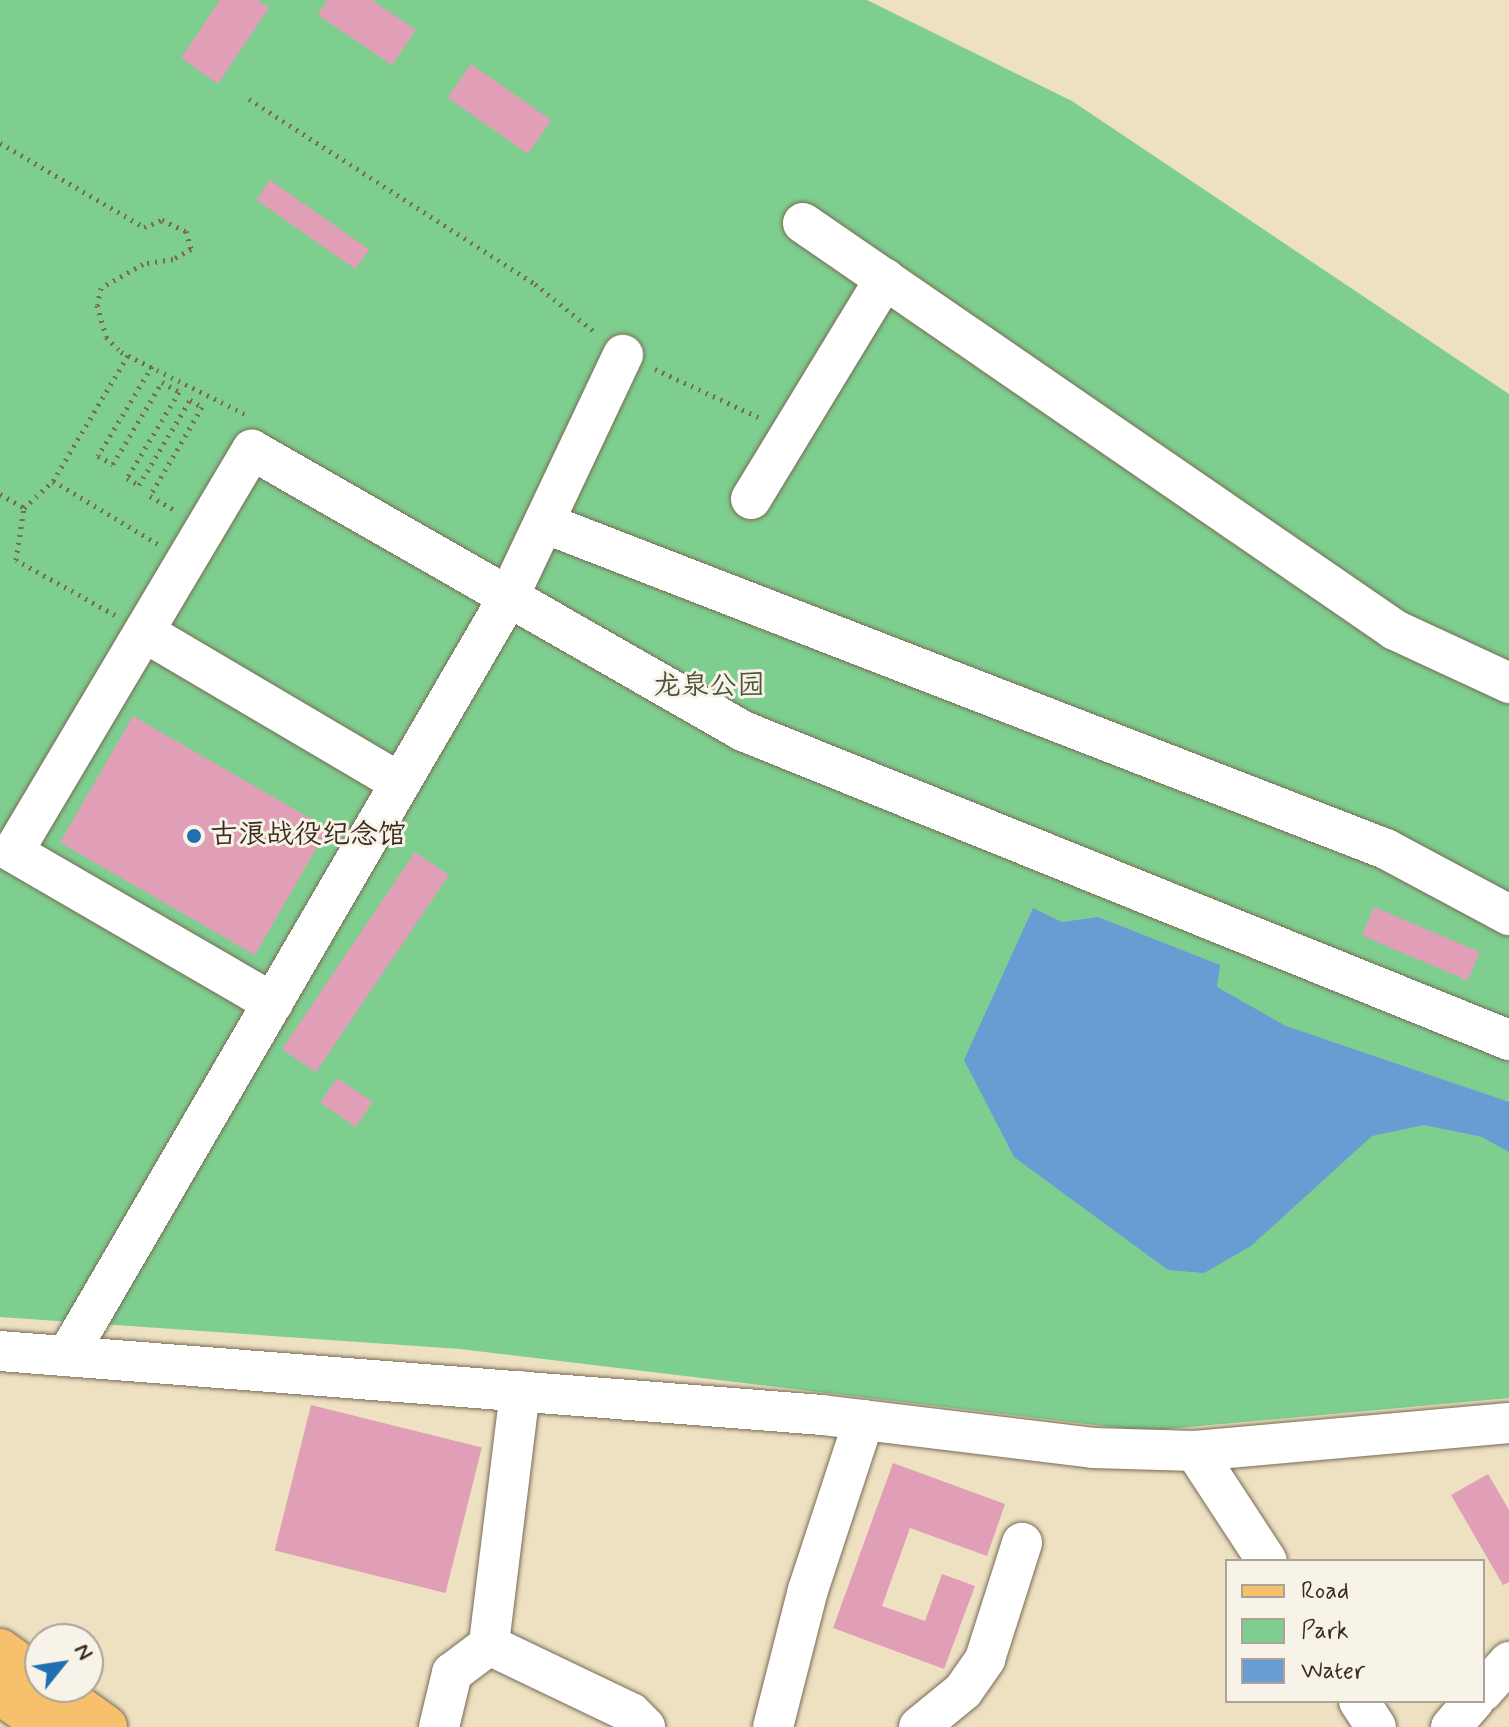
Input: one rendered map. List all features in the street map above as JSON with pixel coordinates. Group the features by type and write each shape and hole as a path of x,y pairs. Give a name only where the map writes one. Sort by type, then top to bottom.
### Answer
{"main road":[{"path":"0,1651 24,1668"},
{"path":"0,1692 49,1727"},
{"path":"71,1703 105,1727"}],"street":[{"path":"803,223 1395,630 1509,683"},
{"path":"751,499 885,279"},
{"path":"67,1356 508,598 623,355"},
{"path":"273,1003 13,852 252,450 743,731 1509,1040"},
{"path":"544,523 1386,849 1509,915"},
{"path":"144,632 400,783"},
{"path":"0,1351 864,1420 1093,1448 1195,1451 1509,1423"},
{"path":"439,1727 452,1673 489,1645 520,1391"},
{"path":"773,1727 808,1590 864,1420"},
{"path":"1195,1451 1266,1559"},
{"path":"919,1727 963,1691 985,1659 1022,1543"},
{"path":"489,1645 631,1713 645,1727"},
{"path":"1360,1703 1376,1727"},
{"path":"1451,1727 1472,1703"}],"path":[{"path":"249,99 535,284 623,355 792,432"},
{"path":"0,143 144,227 162,220 186,231 191,249 173,259 143,264 101,288 97,305 106,337 128,355 251,417"},
{"path":"128,355 53,481 24,508 16,560 144,632"},
{"path":"152,366 98,456 113,464 162,382 179,392 127,478 139,485 190,400 202,407 150,496 196,544"},
{"path":"53,481 196,544"},
{"path":"0,494 24,508"}],"green space":[{"name":"龙泉公园","path":"0,0 867,0 1072,101 1509,394 1509,1398 1145,1431 460,1349 0,1317"}],"water":[{"path":"1033,908 1062,922 1098,917 1220,965 1217,987 1286,1026 1509,1102 1509,1152 1482,1137 1424,1125 1372,1136 1251,1246 1204,1273 1168,1270 1014,1157 964,1060"}],"building":[{"path":"220,0 258,0 269,8 218,84 181,58"},
{"path":"327,0 372,0 416,30 392,65 318,15"},
{"path":"471,64 551,120 528,154 447,98"},
{"path":"270,180 369,249 355,269 256,200"},
{"name":"古浪战役纪念馆","path":"133,716 328,828 255,955 60,842"},
{"path":"415,852 449,875 316,1072 282,1049"},
{"path":"1374,907 1480,952 1468,980 1362,936"},
{"path":"337,1078 373,1102 356,1127 320,1103"},
{"path":"311,1405 482,1448 445,1593 275,1551"},
{"path":"893,1463 1005,1504 987,1556 910,1528 882,1606 925,1621 942,1574 975,1586 944,1669 833,1628"},
{"path":"1488,1474 1509,1510 1509,1582 1503,1585 1451,1495"}],"place":[{"name":"古浪战役纪念馆","path":"194,836"}]}
